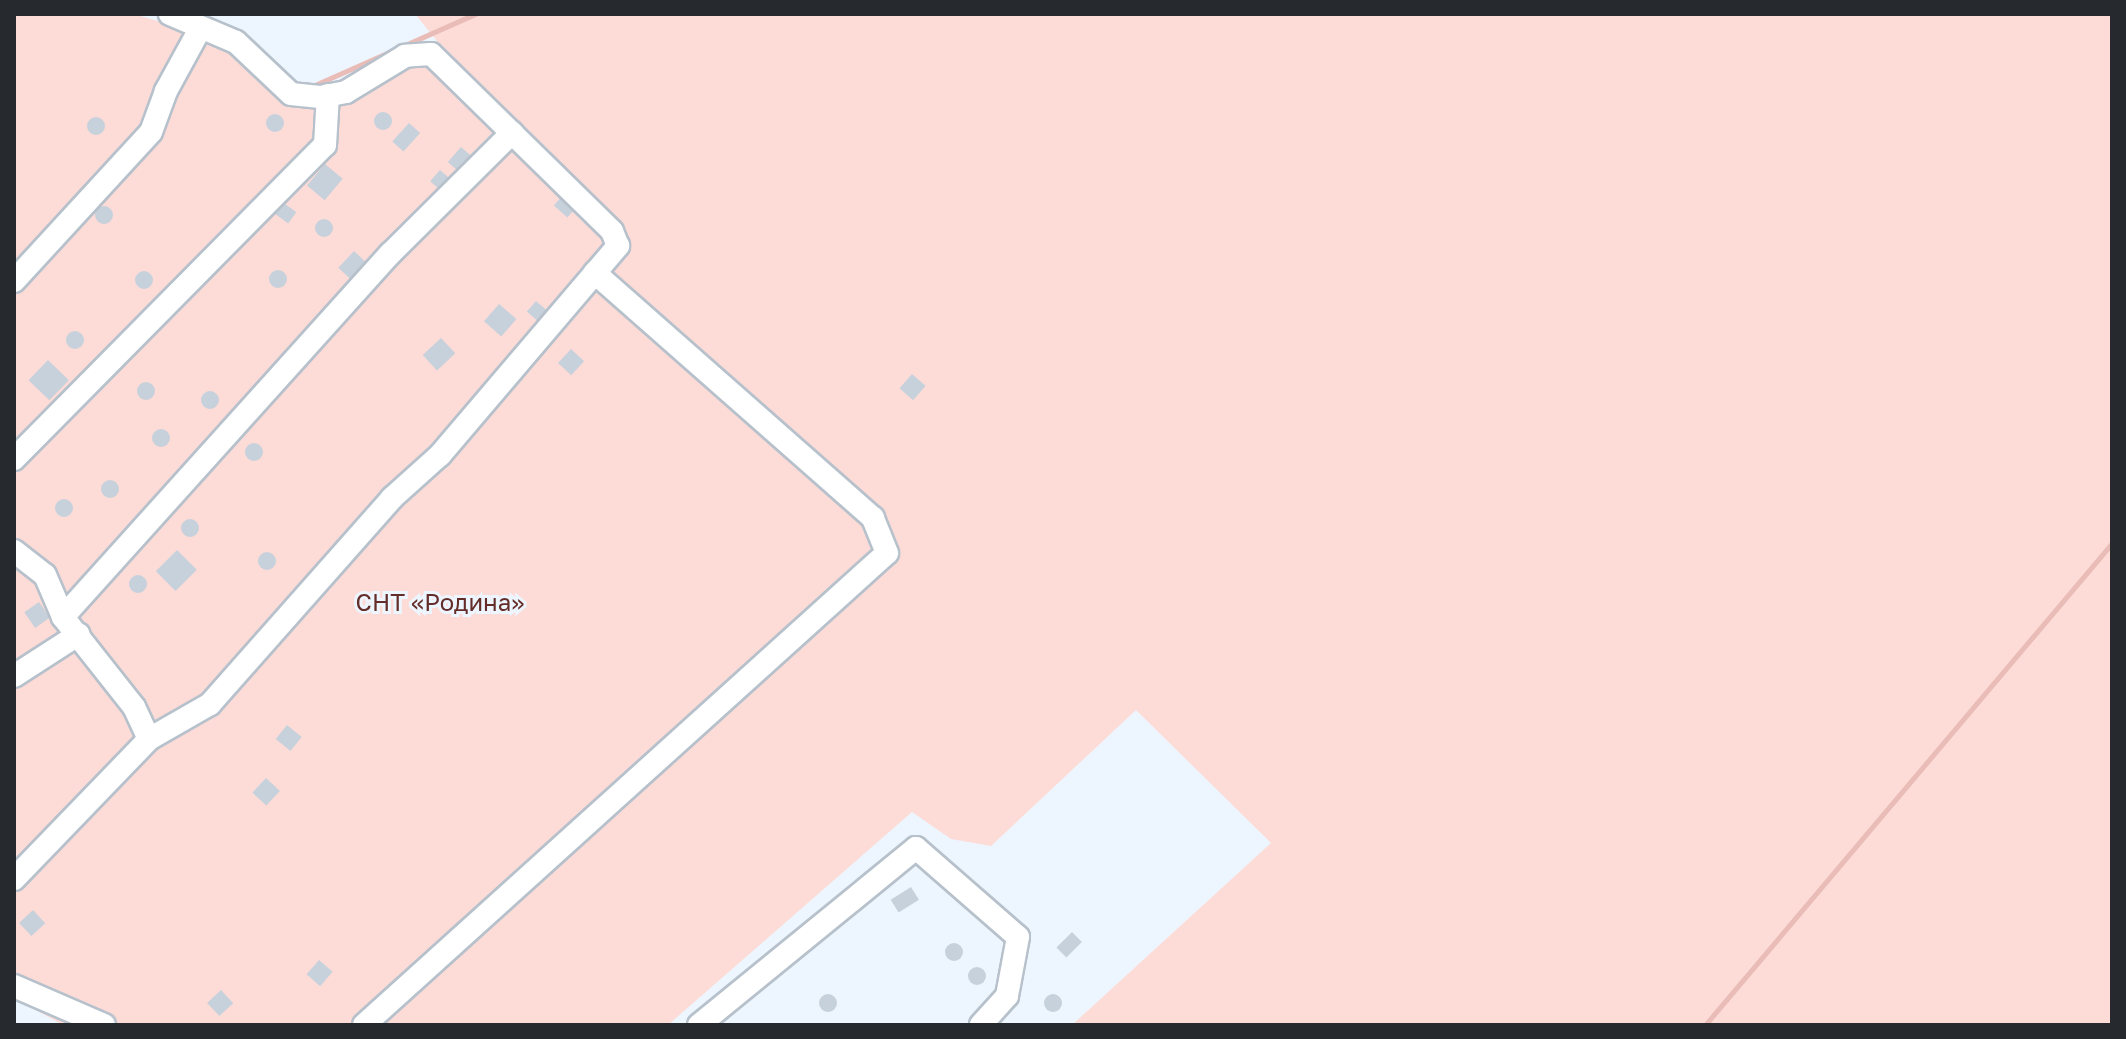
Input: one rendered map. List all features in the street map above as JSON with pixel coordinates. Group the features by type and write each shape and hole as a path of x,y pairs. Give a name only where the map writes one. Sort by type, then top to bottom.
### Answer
{"street":[{"path":"14,879 149,739 210,704 392,498 440,455 618,246 612,231 431,54 405,56 346,92 291,94 236,42 170,14"},
{"path":"14,281 151,132 166,91 200,29"},
{"path":"14,459 325,145 328,95"},
{"path":"63,617 390,254 512,133"},
{"path":"364,1025 887,553 873,518 595,273"},
{"path":"14,551 45,575 63,617 134,707 149,739"},
{"path":"14,676 79,634"},
{"path":"699,1025 916,848 1018,937 1007,996 981,1025"},
{"path":"14,986 104,1025"}],"green space":[{"name":"СНТ «Родина»","path":"14,14 134,14 191,31 237,32 296,83 351,93 418,58 437,41 415,14 2112,14 2112,1025 1072,1025 1271,843 1136,710 991,846 951,839 912,812 668,1025 63,1025 14,998"}],"building":[{"path":"379,112 387,112 392,121 390,128 379,130 374,125 374,117"},
{"path":"271,114 279,114 284,123 282,130 271,132 266,127 266,119"},
{"path":"92,117 100,117 105,126 103,133 92,135 87,130 87,122"},
{"path":"409,123 420,133 403,152 392,142"},
{"path":"461,147 475,159 461,174 448,162"},
{"path":"325,164 343,179 325,200 307,185"},
{"path":"440,170 454,182 444,193 430,181"},
{"path":"563,195 577,207 567,217 554,206"},
{"path":"281,201 296,212 288,223 273,212"},
{"path":"100,206 108,206 113,215 111,222 100,224 95,219 95,211"},
{"path":"320,219 328,219 333,228 331,235 320,237 315,232 315,224"},
{"path":"354,251 367,263 351,280 338,268"},
{"path":"274,270 282,270 287,279 285,286 274,288 269,283 269,275"},
{"path":"140,271 148,271 153,280 151,287 140,289 135,284 135,276"},
{"path":"536,301 550,313 540,323 527,312"},
{"path":"499,304 516,319 501,336 484,321"},
{"path":"71,331 79,331 84,340 82,347 71,349 66,344 66,336"},
{"path":"441,338 455,353 437,370 423,355"},
{"path":"571,349 584,361 571,375 558,363"},
{"path":"48,360 69,380 49,400 29,380"},
{"path":"912,374 926,386 913,400 900,388"},
{"path":"142,382 150,382 155,391 153,398 142,400 137,395 137,387"},
{"path":"206,391 214,391 219,400 217,407 206,409 201,404 201,396"},
{"path":"157,429 165,429 170,438 168,445 157,447 152,442 152,434"},
{"path":"250,443 258,443 263,452 261,459 250,461 245,456 245,448"},
{"path":"106,480 114,480 119,489 117,496 106,498 101,493 101,485"},
{"path":"60,499 68,499 73,508 71,515 60,517 55,512 55,504"},
{"path":"186,519 194,519 199,528 197,535 186,537 181,532 181,524"},
{"path":"177,550 197,570 176,591 156,571"},
{"path":"263,552 271,552 276,561 274,568 263,570 258,565 258,557"},
{"path":"134,575 142,575 147,584 145,591 134,593 129,588 129,580"},
{"path":"39,602 50,618 35,628 24,612"},
{"path":"287,725 302,737 290,751 276,739"},
{"path":"266,778 280,791 266,806 252,793"},
{"path":"911,887 919,900 899,912 891,900"},
{"path":"33,910 45,923 31,936 19,923"},
{"path":"1072,932 1082,942 1066,957 1056,948"},
{"path":"950,943 958,943 963,952 961,959 950,961 945,956 945,948"},
{"path":"319,960 333,972 320,986 307,974"},
{"path":"973,967 981,967 986,976 984,983 973,985 968,980 968,972"},
{"path":"221,990 233,1003 219,1016 207,1003"},
{"path":"824,994 832,994 837,1003 835,1010 824,1012 819,1007 819,999"},
{"path":"1049,994 1057,994 1062,1003 1060,1010 1049,1012 1044,1007 1044,999"}],"waterway":[{"path":"308,88 475,14"},
{"path":"1705,1025 2112,543"}]}
